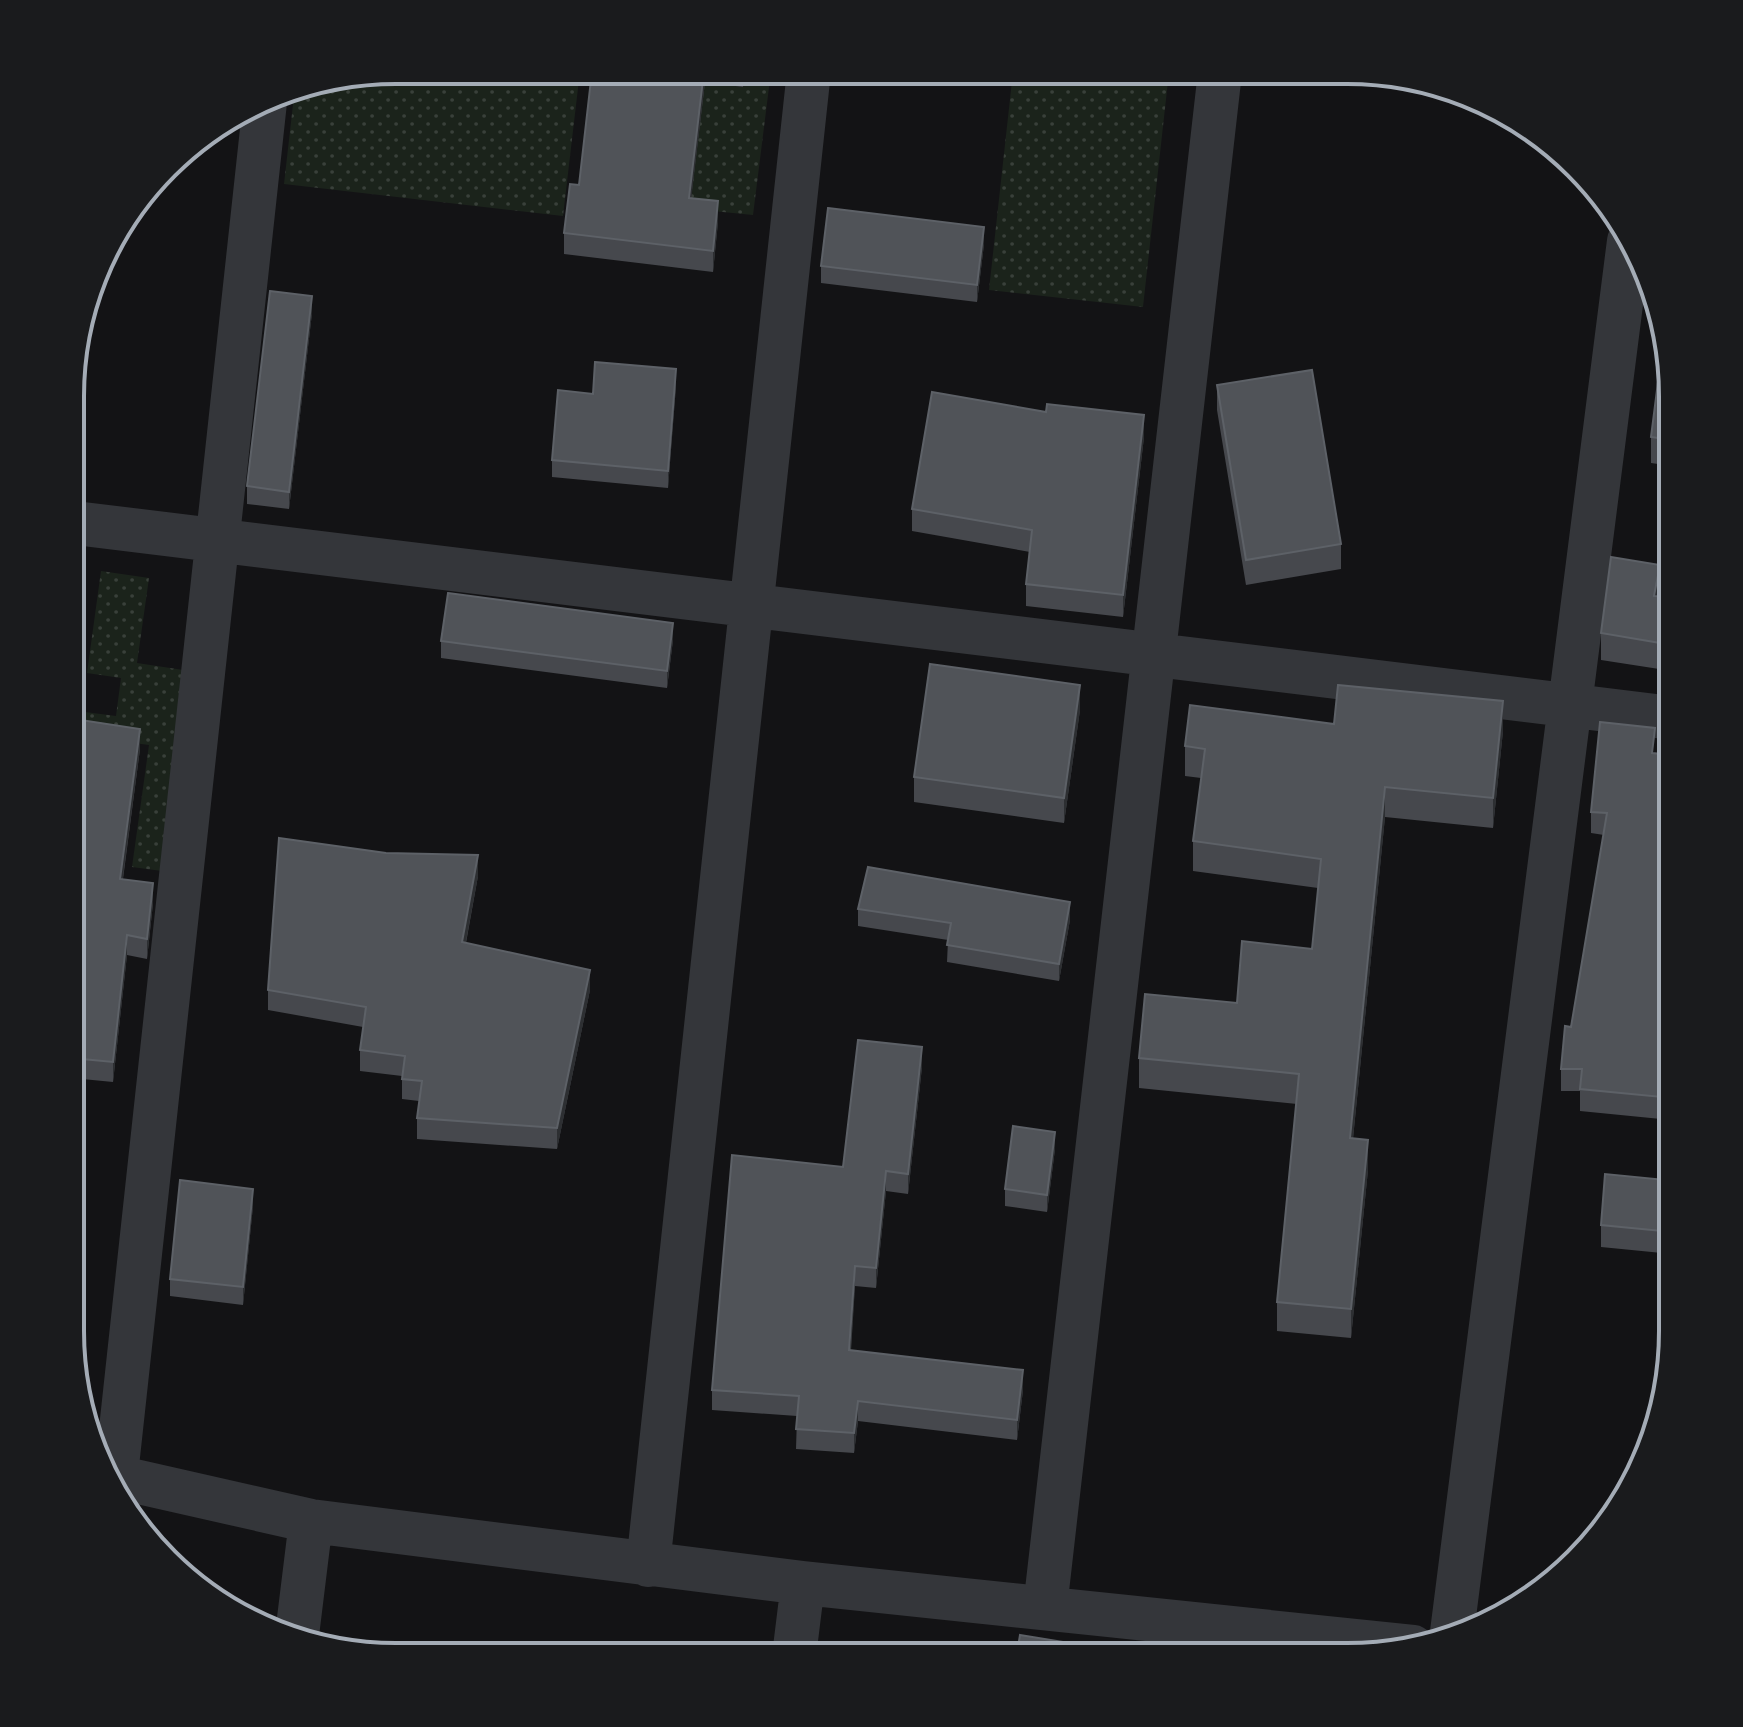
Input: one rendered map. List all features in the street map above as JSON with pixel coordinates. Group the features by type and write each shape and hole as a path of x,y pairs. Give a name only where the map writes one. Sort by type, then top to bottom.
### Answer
{"street":[{"path":"648,1565 808,84"},
{"path":"1045,1608 1219,84"},
{"path":"113,1463 264,113"},
{"path":"1453,1624 1627,258"},
{"path":"84,524 1659,716"},
{"path":"120,1477 311,1521 648,1565 1045,1608 1176,1639 1294,1643"},
{"path":"298,1627 311,1521"},
{"path":"796,1643 803,1583"}],"shaded area":[{"path":"578,84 563,216 284,184 293,102 296,101 335,90 375,85"},
{"path":"696,84 743,87 743,84 769,84 753,215 623,202"},
{"path":"1012,84 1168,84 1143,307 989,290"},
{"path":"101,571 149,578 137,663 190,671 162,871 132,867 149,745 84,736 85,712 116,716 121,678 87,673"}],"building":[{"path":"591,84 702,84 689,198 718,201 713,251 564,233 570,184 579,185"},
{"path":"828,208 984,227 977,285 821,266"},
{"path":"270,291 312,296 289,492 247,486"},
{"path":"595,362 676,369 668,471 552,460 558,390 593,394"},
{"path":"1312,370 1341,544 1246,560 1217,385"},
{"path":"1658,380 1659,438 1651,437"},
{"path":"932,392 1046,412 1047,404 1144,415 1123,595 1026,584 1032,530 912,509"},
{"path":"1611,557 1659,565 1654,596 1659,597 1659,643 1601,633"},
{"path":"448,593 673,623 667,671 441,641"},
{"path":"930,664 1080,685 1064,798 914,777"},
{"path":"1338,685 1503,701 1493,798 1385,787 1350,1138 1368,1140 1351,1309 1277,1302 1299,1074 1139,1058 1145,994 1237,1003 1242,941 1312,949 1321,859 1193,841 1205,749 1185,746 1190,705 1334,724"},
{"path":"84,721 140,729 120,879 153,883 147,939 127,935 113,1062 84,1059"},
{"path":"1600,722 1655,728 1652,753 1659,754 1659,1097 1580,1089 1582,1069 1561,1069 1565,1026 1571,1027 1607,813 1591,812"},
{"path":"279,838 386,853 478,855 462,942 590,970 557,1128 417,1118 422,1081 402,1079 405,1056 360,1050 366,1007 268,990"},
{"path":"868,867 1070,902 1059,964 947,945 951,923 858,909"},
{"path":"858,1040 922,1047 908,1174 886,1171 876,1268 855,1266 849,1350 1023,1370 1017,1420 858,1401 854,1433 796,1429 799,1396 712,1390 732,1155 843,1167"},
{"path":"1013,1126 1055,1132 1047,1195 1005,1189"},
{"path":"1605,1174 1659,1179 1659,1231 1601,1225"},
{"path":"180,1180 253,1189 243,1287 170,1279"},
{"path":"1020,1635 1069,1643 1019,1643"}]}
